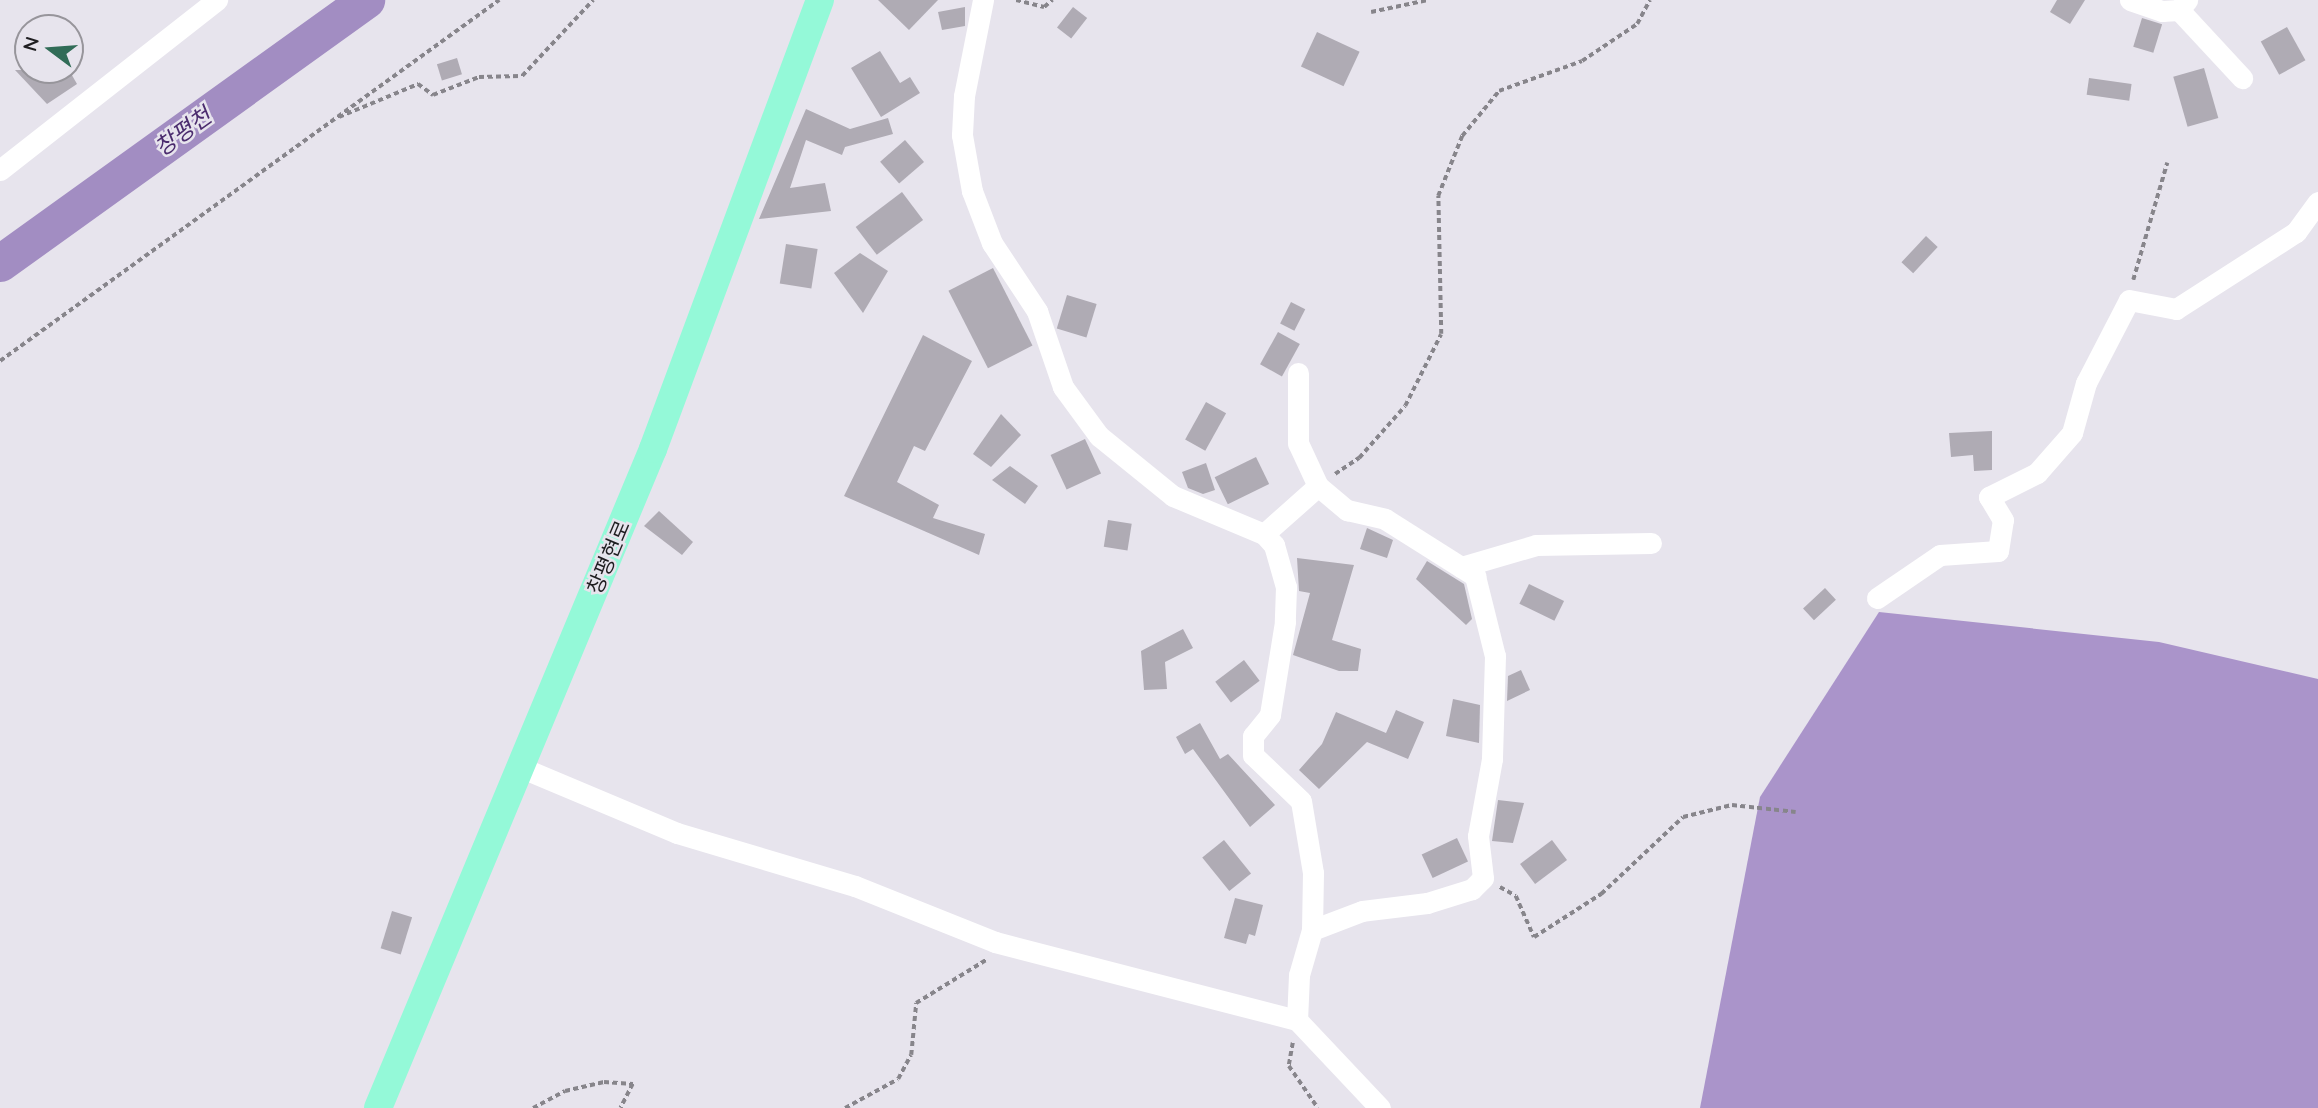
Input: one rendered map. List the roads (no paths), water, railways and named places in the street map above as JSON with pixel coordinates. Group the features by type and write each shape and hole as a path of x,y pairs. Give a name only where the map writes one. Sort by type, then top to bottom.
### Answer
{"main road":[{"name":"창평현로","path":"378,1108 653,449 820,0"}],"street":[{"path":"0,170 217,0"},
{"path":"983,0 964,96 962,135 972,191 992,243 1037,312 1063,387 1099,436 1173,496 1264,534 1275,545 1286,587 1285,622 1270,715 1253,736 1253,755 1301,800 1313,873 1312,930 1299,975 1297,1020"},
{"path":"2130,0 2183,5 2242,78"},
{"path":"1877,598 1940,555 1998,551 2003,520 1989,497 2037,473 2072,433 2086,383 2129,300 2176,309 2296,232 2318,202"},
{"path":"1298,373 1298,443 1318,486 1347,510 1385,519 1475,576 1494,656 1492,758 1478,836 1483,878 1449,896 1362,911 1312,930"},
{"path":"1264,534 1318,486"},
{"path":"1461,567 1536,545 1651,543"},
{"path":"520,767 677,833 855,886 1008,945 1297,1020 1380,1108"}],"waterway":[{"name":"창평천","path":"0,263 366,0"}]}
